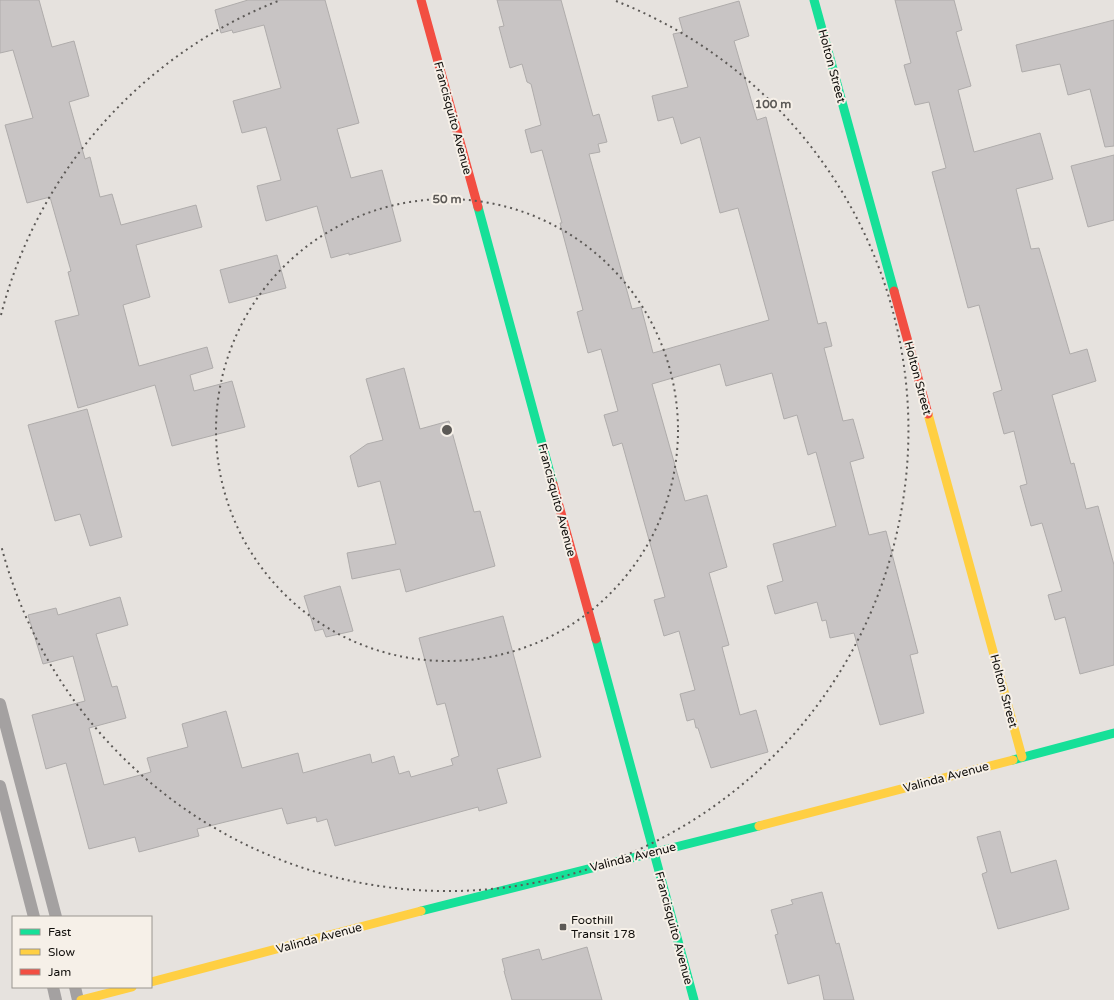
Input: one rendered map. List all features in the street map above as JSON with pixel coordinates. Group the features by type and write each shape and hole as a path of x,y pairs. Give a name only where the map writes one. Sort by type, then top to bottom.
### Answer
{"street":[{"name":"Francisquito Avenue","path":"421,0 694,1000"},
{"name":"Holton Street","path":"814,0 1022,757"},
{"name":"Valinda Avenue","path":"152,982 504,889 653,853 1114,733"},
{"path":"79,1000 128,988"}],"lane":[{"path":"0,704 56,916"},
{"path":"0,786 34,916"},
{"path":"53,988 56,1000"},
{"path":"75,988 79,1000"}],"building":[{"path":"0,0 39,0 52,47 74,41 89,96 69,102 85,159 90,157 100,197 112,194 121,225 196,205 202,227 136,245 150,297 123,305 139,366 207,347 213,368 190,375 194,391 232,381 245,427 172,446 155,385 78,408 55,321 79,315 68,272 71,271 50,197 27,203 5,125 33,118 13,50 0,53"},
{"path":"248,0 325,0 359,123 337,129 351,178 382,170 401,241 349,255 349,253 331,258 317,206 266,221 257,186 281,180 266,127 242,133 233,101 281,88 264,25 233,33 232,30 221,33 215,10"},
{"path":"497,0 561,0 593,116 599,114 607,142 598,144 600,152 589,154 632,309 641,307 653,353 769,320 738,208 720,213 700,137 681,144 673,117 658,121 652,96 688,87 673,34 683,32 679,18 739,1 749,36 734,41 757,120 766,117 818,324 826,322 832,346 824,348 843,421 853,419 864,458 850,462 869,535 886,531 918,653 910,655 924,713 880,725 854,633 830,638 826,620 822,621 817,602 775,614 767,586 783,581 773,544 836,526 816,452 808,455 797,415 784,419 772,373 726,386 720,364 652,384 685,501 707,495 727,567 709,573 729,645 722,647 740,715 756,710 768,752 711,768 694,719 687,721 680,694 695,690 679,631 664,636 654,600 665,597 622,443 613,446 604,415 618,411 601,349 588,353 577,312 583,310 560,223 562,223 542,150 531,153 525,130 541,125 531,84 527,82 522,64 510,68 499,27 504,26"},
{"path":"895,0 954,0 962,30 956,32 971,86 958,90 974,152 1040,133 1053,179 1016,189 1031,249 1039,248 1070,354 1087,349 1096,381 1052,395 1071,464 1074,463 1086,509 1098,506 1114,565 1114,665 1080,674 1065,617 1055,620 1048,595 1062,591 1042,523 1031,526 1020,486 1027,484 1014,431 1004,434 993,393 1002,390 979,305 968,308 932,172 946,168 929,102 915,105 904,65 911,63"},
{"path":"1114,20 1114,146 1105,147 1090,89 1068,95 1060,64 1022,72 1016,45"},
{"path":"1114,155 1114,220 1088,227 1071,166"},
{"path":"277,255 286,288 229,303 220,270"},
{"path":"404,368 420,429 449,421 474,512 480,511 495,566 406,592 400,569 352,579 347,553 396,544 380,481 358,487 350,456 367,444 383,440 366,379"},
{"path":"87,409 122,537 90,546 80,514 55,521 28,425"},
{"path":"340,586 353,631 326,637 323,629 315,631 304,596"},
{"path":"120,597 128,625 96,634 112,687 117,686 126,718 89,728 104,785 151,772 147,758 188,747 182,724 226,711 242,768 298,753 303,773 370,754 372,763 394,756 399,774 409,771 411,777 453,765 451,759 459,756 445,703 437,705 419,638 503,616 541,757 497,769 507,803 479,811 478,807 335,846 327,819 317,822 316,817 287,824 282,808 197,829 199,836 139,852 135,837 89,849 66,763 46,769 32,715 85,701 73,656 43,664 28,615 56,608 58,615"},
{"path":"1000,831 1011,873 1056,860 1069,909 998,929 982,874 987,872 977,837"},
{"path":"822,892 836,944 839,943 854,1000 824,1000 819,975 788,984 775,935 778,934 771,910 793,904 791,900"},
{"path":"587,947 602,1000 512,1000 502,959 539,949 542,960"}],"traffic: fast":[{"path":"814,0 894,291"},
{"path":"478,207 553,484"},
{"path":"596,639 694,1000"},
{"path":"1013,760 1114,733"},
{"path":"421,911 759,826"}],"traffic: slow":[{"path":"928,414 1022,757"},
{"path":"759,826 1013,760"},
{"path":"152,982 421,911"},
{"path":"81,1000 128,988"}],"traffic: jam":[{"path":"421,0 478,207"},
{"path":"894,291 928,414"},
{"path":"553,484 596,639"}],"place":[{"name":"Foothill Transit 178","path":"563,927"}]}
